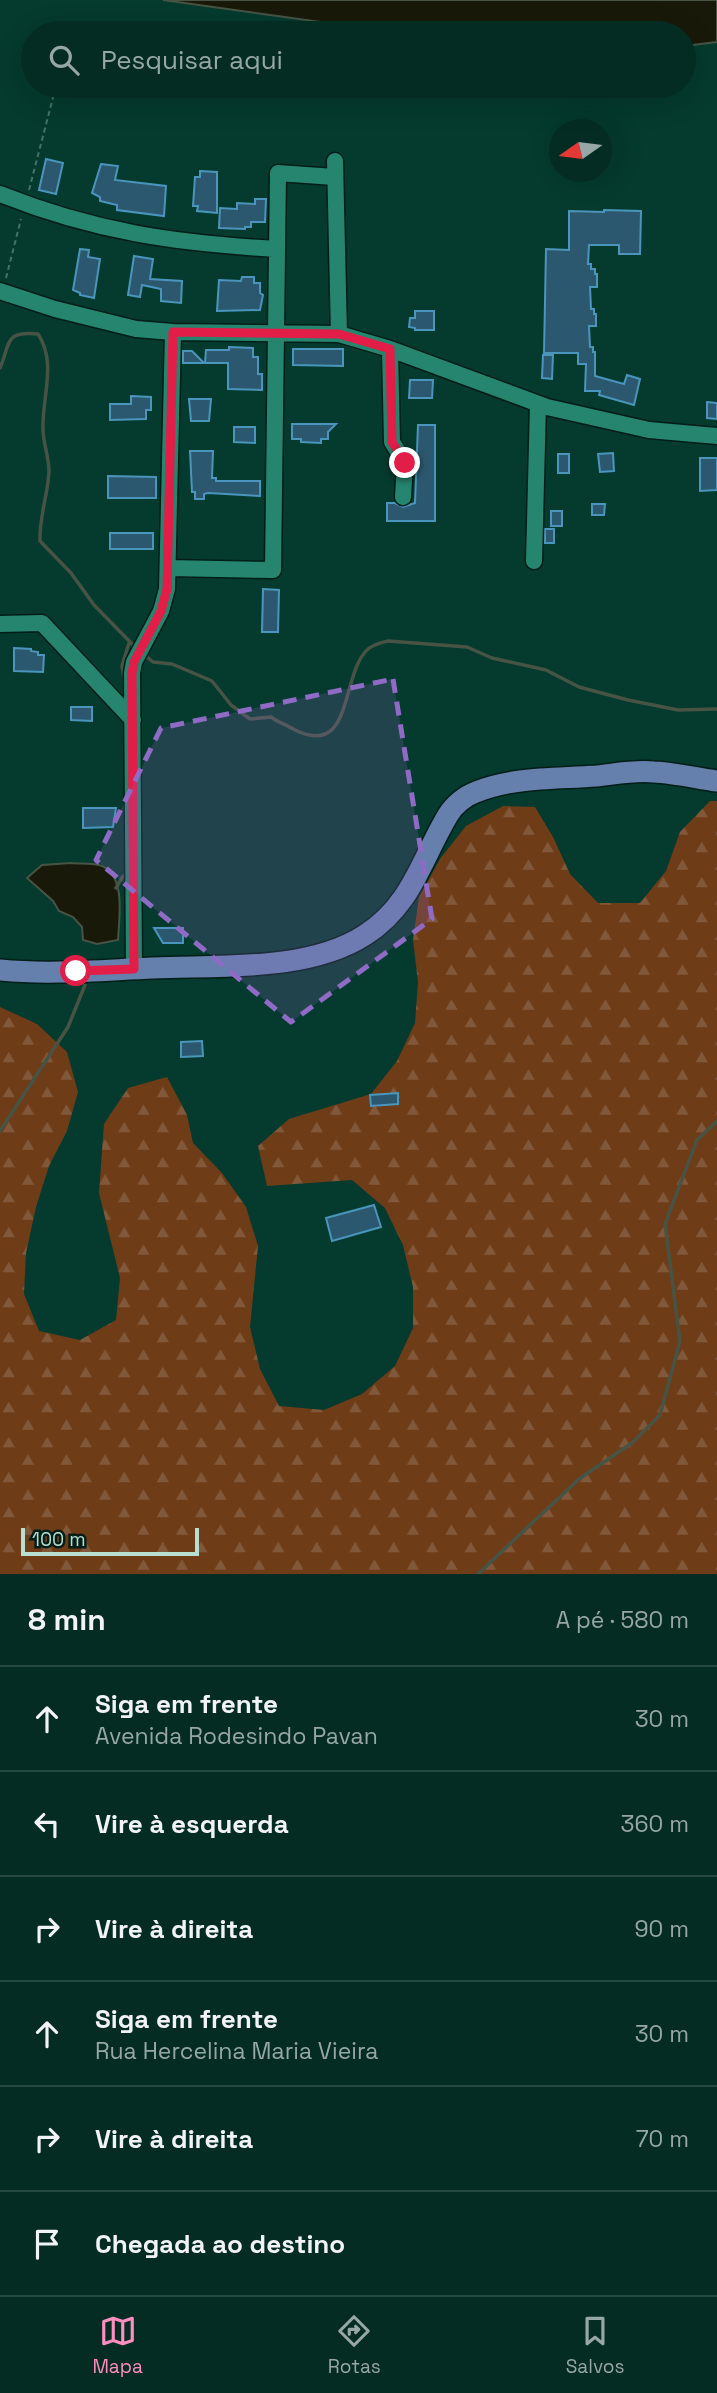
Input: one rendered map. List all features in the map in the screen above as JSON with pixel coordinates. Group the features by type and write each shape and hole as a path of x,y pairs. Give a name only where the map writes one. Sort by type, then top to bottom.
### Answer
{"main road":[{"path":"0,970 138,969 296,960 331,952 364,936 390,917 402,902 449,813 461,801 476,792 519,782 652,772 717,781"}],"street":[{"path":"168,568 274,570 278,173 335,169 339,334"},
{"path":"0,194 53,215 130,234 208,245 277,249"},
{"path":"0,291 106,322 173,332 339,334 390,349 538,404 649,430 717,436"},
{"path":"138,969 133,923 132,673 134,662 161,611 167,589 173,332"},
{"path":"390,349 392,442 405,463 403,496"},
{"path":"534,561 538,404"},
{"path":"0,624 42,623 132,720"}],"highlighted area":[{"path":"393,679 432,919 291,1022 96,860 161,728"}],"green space":[{"path":"710,801 717,801 717,1574 0,1574 0,1007 37,1024 67,1052 78,1092 67,1131 49,1166 26,1253 24,1294 39,1331 80,1340 116,1320 120,1278 99,1193 104,1124 128,1088 167,1077 187,1115 193,1143 222,1173 246,1207 258,1246 250,1327 260,1369 279,1406 324,1410 362,1394 395,1366 413,1328 413,1287 403,1245 385,1208 352,1180 267,1186 258,1146 289,1119 371,1094 397,1061 415,1023 418,982 413,940 419,897 440,859 466,826 503,806 535,807 570,874 598,903 640,903 666,871 680,832"}],"shaded area":[{"path":"163,0 717,0 717,42 696,45 696,21 314,21"},
{"path":"42,865 99,865 114,877 120,909 118,940 97,944 83,940 82,927 73,917 59,911 53,901 27,878"}],"building":[{"path":"46,159 63,163 56,194 39,190"},
{"path":"101,164 118,166 115,180 166,186 164,216 117,210 117,205 100,201 100,197 92,193"},
{"path":"200,171 217,172 217,213 197,211 198,206 193,206 195,177 200,177"},
{"path":"255,199 266,199 265,222 251,222 251,227 245,229 219,228 220,208 237,209 237,203 255,204"},
{"path":"569,211 641,211 640,254 619,254 619,245 589,245 588,264 591,264 591,269 595,269 597,274 597,287 590,287 591,309 594,309 596,314 596,326 589,326 590,347 593,347 595,352 595,376 624,384 627,375 640,379 634,405 599,395 600,391 585,391 586,364 578,364 578,353 544,353 546,249 569,250"},
{"path":"80,249 89,250 88,257 100,259 94,298 80,295 73,290"},
{"path":"134,256 153,259 150,279 182,281 181,303 161,301 161,289 142,285 140,297 128,295"},
{"path":"242,277 254,277 254,283 260,283 260,293 263,295 260,310 217,311 219,280 241,281"},
{"path":"415,311 434,311 434,330 415,330 409,327 410,318 415,318"},
{"path":"229,347 253,348 253,357 258,357 258,374 262,374 262,390 228,389 228,363 205,363 206,350 229,350"},
{"path":"293,349 343,349 343,366 293,365"},
{"path":"183,351 192,351 204,363 183,363"},
{"path":"543,355 553,355 552,379 542,378"},
{"path":"410,380 433,380 432,398 409,398"},
{"path":"131,396 151,397 151,410 146,410 146,419 110,420 110,404 131,404"},
{"path":"189,399 211,399 209,421 191,421"},
{"path":"707,402 717,403 717,419 707,418"},
{"path":"292,424 336,424 328,432 328,439 321,439 321,443 292,439"},
{"path":"418,425 435,425 435,521 387,521 387,503 403,507 415,503"},
{"path":"234,427 255,427 255,443 234,442"},
{"path":"190,451 213,451 212,478 216,478 216,481 260,481 260,496 208,493 204,494 204,499 195,499 195,492 192,492"},
{"path":"613,453 614,471 600,472 598,454"},
{"path":"558,454 569,454 569,473 558,473"},
{"path":"700,458 717,458 717,490 700,491"},
{"path":"108,476 156,477 156,498 108,498"},
{"path":"592,504 605,504 604,515 592,515"},
{"path":"551,511 562,511 562,526 551,526"},
{"path":"545,529 554,529 554,543 545,543"},
{"path":"110,533 153,533 153,549 110,549"},
{"path":"263,589 279,590 278,632 262,632"},
{"path":"14,648 31,649 38,652 38,655 44,655 43,672 14,671"},
{"path":"71,707 92,707 92,721 71,720"},
{"path":"83,808 116,808 113,827 83,828"},
{"path":"154,928 183,928 183,943 163,943"},
{"path":"202,1041 203,1056 181,1057 181,1042"},
{"path":"398,1093 398,1104 371,1106 370,1095"},
{"path":"374,1205 381,1227 332,1241 326,1218"}],"waterway":[{"path":"0,368 10,340 19,334 38,334 44,345 48,368 43,429 49,471 40,541 71,573 94,605 137,649"},
{"path":"143,654 153,662 172,664 212,681 231,705 250,719 271,717 295,730 314,736 327,733 337,724 359,661 368,649 388,641 467,647 492,658 546,670 579,687 628,700 678,710 717,709"},
{"path":"125,684 122,666 129,643"},
{"path":"116,888 123,876"},
{"path":"0,1131 68,1027 85,985"},
{"path":"478,1574 579,1479 632,1443 660,1415 680,1341 665,1224 697,1140 717,1121"}],"route":[{"path":"76,971 134,969 132,673 134,662 161,611 167,589 173,332 339,334 390,349 392,442 405,463"}]}
